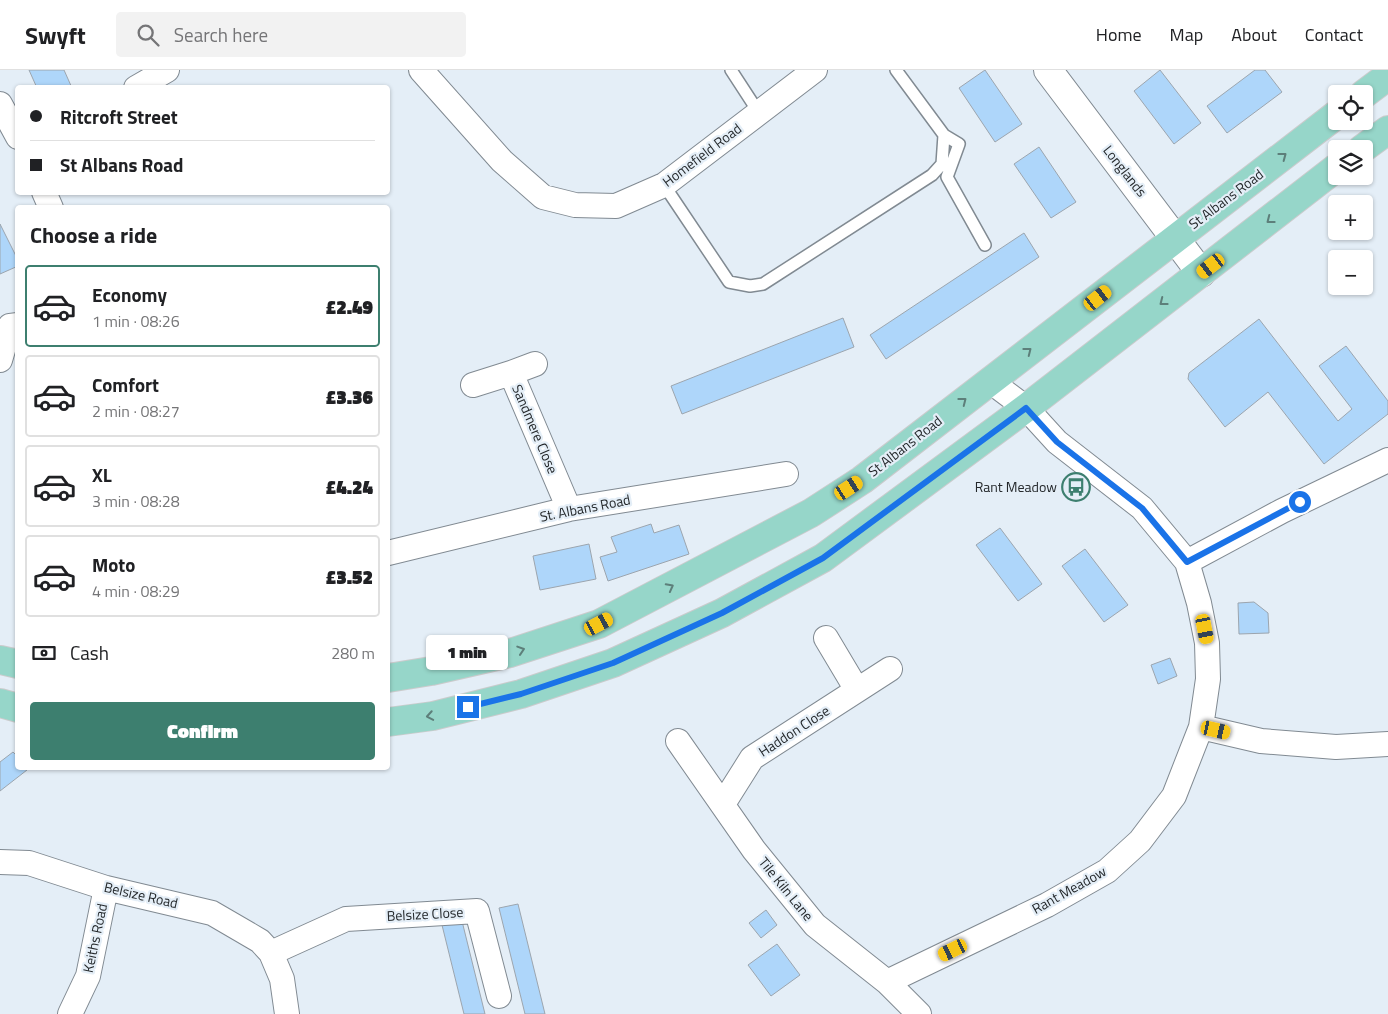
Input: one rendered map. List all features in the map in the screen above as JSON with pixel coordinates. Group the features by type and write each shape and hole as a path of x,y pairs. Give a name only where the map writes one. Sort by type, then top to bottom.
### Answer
{"main road":[{"path":"1373,87 1388,76"},
{"name":"St Albans Road","path":"390,678 431,671 510,653 599,624 811,512 862,480 1328,121"},
{"path":"1373,141 1388,130"},
{"path":"390,722 433,716 521,694 613,663 722,613 823,558 1026,408 1328,174"},
{"path":"0,660 15,663"},
{"path":"0,703 15,707"}],"street":[{"path":"141,85 167,70"},
{"name":"Homefield Road","path":"421,70 502,161 543,197 575,205 616,206 664,185 815,70"},
{"name":"Longlands","path":"1048,70 1201,273"},
{"path":"0,104 15,132"},
{"path":"0,360 10,326 15,325"},
{"name":"Sandmere Close","path":"535,364 511,373 569,509"},
{"path":"472,385 511,373"},
{"name":"Rant Meadow","path":"887,982 1047,905 1106,871 1140,841 1174,796 1201,727 1208,679 1207,643 1200,603 1187,562 1142,508 1057,442 1026,408 990,381"},
{"path":"1187,562 1282,511 1388,460"},
{"name":"St. Albans Road","path":"390,553 569,509 786,474"},
{"path":"826,638 857,690"},
{"name":"Haddon Close","path":"722,804 752,758 890,669"},
{"path":"1201,727 1261,741 1336,747 1388,744"},
{"name":"Tile Kiln Lane","path":"678,741 754,850 815,925 887,982 919,1014"},
{"name":"Belsize Road","path":"0,862 29,863 106,888 212,913 260,941 271,954 282,979 287,1014"},
{"name":"Keiths Road","path":"70,1014 88,976 106,888"},
{"name":"Belsize Close","path":"271,954 346,919 476,911 498,996"}],"lane":[{"path":"732,70 759,113"},
{"path":"896,70 944,135 959,144 946,177 985,245"},
{"path":"664,185 729,282 750,286 763,284 932,176 942,164 944,135"}],"building":[{"path":"29,70 64,70 71,85 36,85"},
{"path":"985,70 1022,124 995,142 959,88"},
{"path":"1160,70 1201,123 1174,144 1134,91"},
{"path":"1255,70 1265,70 1282,92 1227,133 1207,106"},
{"path":"1039,147 1076,202 1051,218 1014,164"},
{"path":"0,224 15,254 15,267 0,274"},
{"path":"1024,233 1039,257 886,359 870,335"},
{"path":"843,318 854,347 682,414 671,386"},
{"path":"1259,319 1338,421 1352,409 1319,366 1346,346 1388,401 1388,414 1324,464 1268,392 1225,427 1188,379 1189,373"},
{"path":"651,524 654,533 679,525 689,554 608,581 600,557 617,552 611,537"},
{"path":"1000,528 1042,584 1018,601 976,545"},
{"path":"589,544 596,579 540,590 533,556"},
{"path":"1085,549 1128,605 1104,622 1062,566"},
{"path":"1254,602 1268,613 1269,633 1239,634 1238,603"},
{"path":"1170,658 1177,676 1158,684 1151,665"},
{"path":"13,752 15,754 15,770 27,770 0,791 0,762"},
{"path":"518,904 545,1014 525,1014 499,908"},
{"path":"766,910 777,925 761,938 749,923"},
{"path":"461,917 485,1014 464,1014 441,921"},
{"path":"777,944 800,975 771,996 748,965"}],"place":[{"name":"Rant Meadow","path":"1076,487"}],"route":[{"path":"468,707 521,694 613,663 722,613 823,558 1026,408 1057,442 1142,508 1164,532 1187,562 1300,502"}]}
